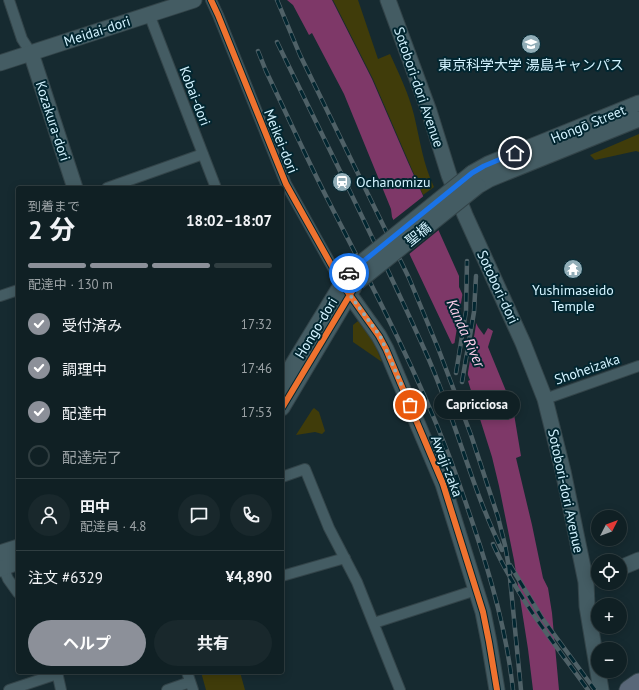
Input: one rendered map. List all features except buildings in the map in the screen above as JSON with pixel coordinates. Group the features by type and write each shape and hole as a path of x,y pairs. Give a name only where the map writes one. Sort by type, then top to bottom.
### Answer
{"highway":[{"path":"629,690 639,683"}],"main road":[{"name":"Meidai-dori","path":"0,63 194,0"},
{"name":"Sotobori-dori","path":"388,0 429,111 449,174 462,208 523,343 545,399"},
{"name":"Kozakura-dori","path":"31,53 74,186"},
{"name":"Hongō Street","path":"475,179 488,164 639,103"},
{"name":"Hongō Street","path":"475,179 490,179 639,119"},
{"name":"聖橋","path":"355,276 475,179"},
{"name":"Hongo-dori","path":"284,379 355,276"},
{"name":"Hongo-dori","path":"284,404 346,289"},
{"name":"Awaji-zaka","path":"346,289 380,336 443,484 459,532 486,627 497,690"},
{"name":"Sotobori-dori Avenue","path":"545,399 591,576"},
{"path":"1,562 16,549"},
{"path":"627,565 639,560"},
{"path":"1,562 16,562"},
{"name":"Sotobori-dori Avenue","path":"591,585 587,606 600,690"},
{"path":"608,678 610,690"}],"street":[{"path":"9,0 22,39 31,53"},
{"name":"Meikei-dori","path":"211,0 283,186"},
{"name":"Kobai-dori","path":"149,14 215,186"},
{"path":"113,186 203,154"},
{"name":"Meikei-dori","path":"286,193 346,289"},
{"path":"0,296 16,291"},
{"name":"Shoheizaka","path":"545,399 639,366"},
{"path":"284,476 305,469 329,528 345,558 374,624 400,690"},
{"path":"284,575 345,558"},
{"path":"1,562 8,579 16,590"},
{"path":"374,624 476,590"},
{"path":"9,690 54,674"},
{"path":"57,674 61,690"},
{"path":"167,690 192,686 188,674"}],"shaded area":[{"path":"333,0 358,0 378,59 390,54 404,84 414,115 424,161 434,187 423,195 373,79"},
{"path":"639,134 639,152 636,151 595,160 590,155"},
{"path":"358,321 374,342 382,362 353,342 353,325"},
{"path":"314,408 319,412 325,431 322,434 315,432 296,435 312,410"},
{"path":"202,674 241,674 245,690 206,690"}],"water":[{"name":"Kanda River","path":"287,0 332,0 372,79 459,276 459,287 478,327 484,335 488,328 493,331 488,347 513,408 521,456 516,458 543,578 548,588 552,613 559,690 533,690 514,560 499,486 492,457 468,381 470,380 455,343 452,344 392,217 391,209 344,94 312,33 309,35 293,5"}],"pier":[{"path":"425,195 440,229 408,255 392,221"},
{"path":"463,291 477,319 467,378 454,346"}],"railway":[{"path":"277,0 300,55 409,278 438,348 471,435 498,517 505,545 509,568 521,690"},
{"path":"277,42 426,353 446,402 481,502 502,550"},
{"path":"258,51 313,170 420,385 446,448 457,476 492,585 507,648 513,690"},
{"path":"456,373 466,311 467,261"},
{"path":"462,382 474,312 476,276"},
{"path":"493,544 513,583 549,637 588,690"},
{"path":"510,565 542,618 595,690"}],"cycle path":[{"path":"211,0 286,184 342,284 379,336 386,349 443,484 483,612 497,690"},
{"path":"284,405 358,282"}],"way so far":[{"path":"349,273 342,284 380,336 410,405"}],"place":[{"name":"東京科学大学 湯島キャンパス","path":"531,44"},
{"name":"Ochanomizu","path":"342,182"},
{"name":"Yushimaseido Temple","path":"573,269"},
{"name":"Capricciosa","path":"410,405"}],"route":[{"path":"349,273 472,173 484,166 515,153"}]}
